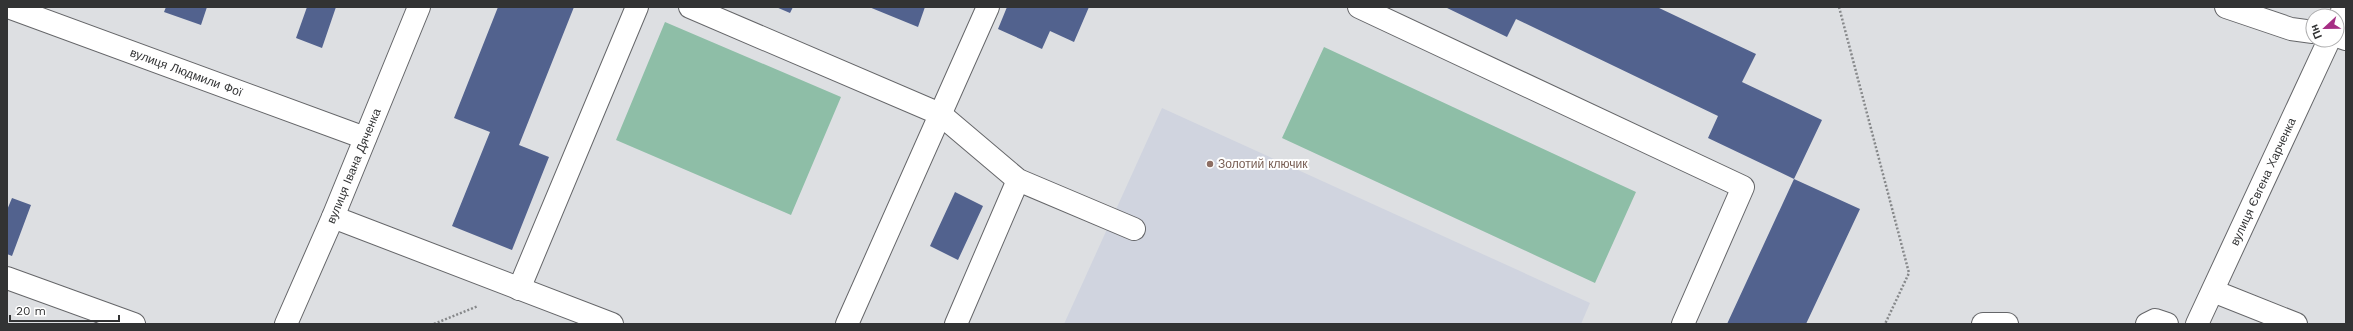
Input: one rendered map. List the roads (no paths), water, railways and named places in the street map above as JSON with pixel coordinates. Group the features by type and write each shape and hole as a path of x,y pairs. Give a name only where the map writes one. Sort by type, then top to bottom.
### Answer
{"street":[{"name":"вулиця Людмили Фої","path":"8,7 365,138"},
{"name":"вулиця Івана Дяченка","path":"286,324 333,217 419,7"},
{"path":"519,289 637,7"},
{"path":"690,7 940,114 1018,180 1134,229"},
{"path":"847,324 988,7"},
{"path":"1359,7 1743,187 1684,324"},
{"path":"2226,7 2290,29 2305,31"},
{"name":"вулиця Євгена Харченка","path":"2197,324 2325,48"},
{"path":"956,324 1018,180"},
{"path":"333,217 612,324"},
{"path":"7,278 134,324"},
{"path":"2212,291 2296,324"},
{"path":"2147,324 2155,320 2167,324"},
{"path":"1983,324 2007,324"}],"place":[{"name":"Золотий ключик","path":"1210,164"}]}
